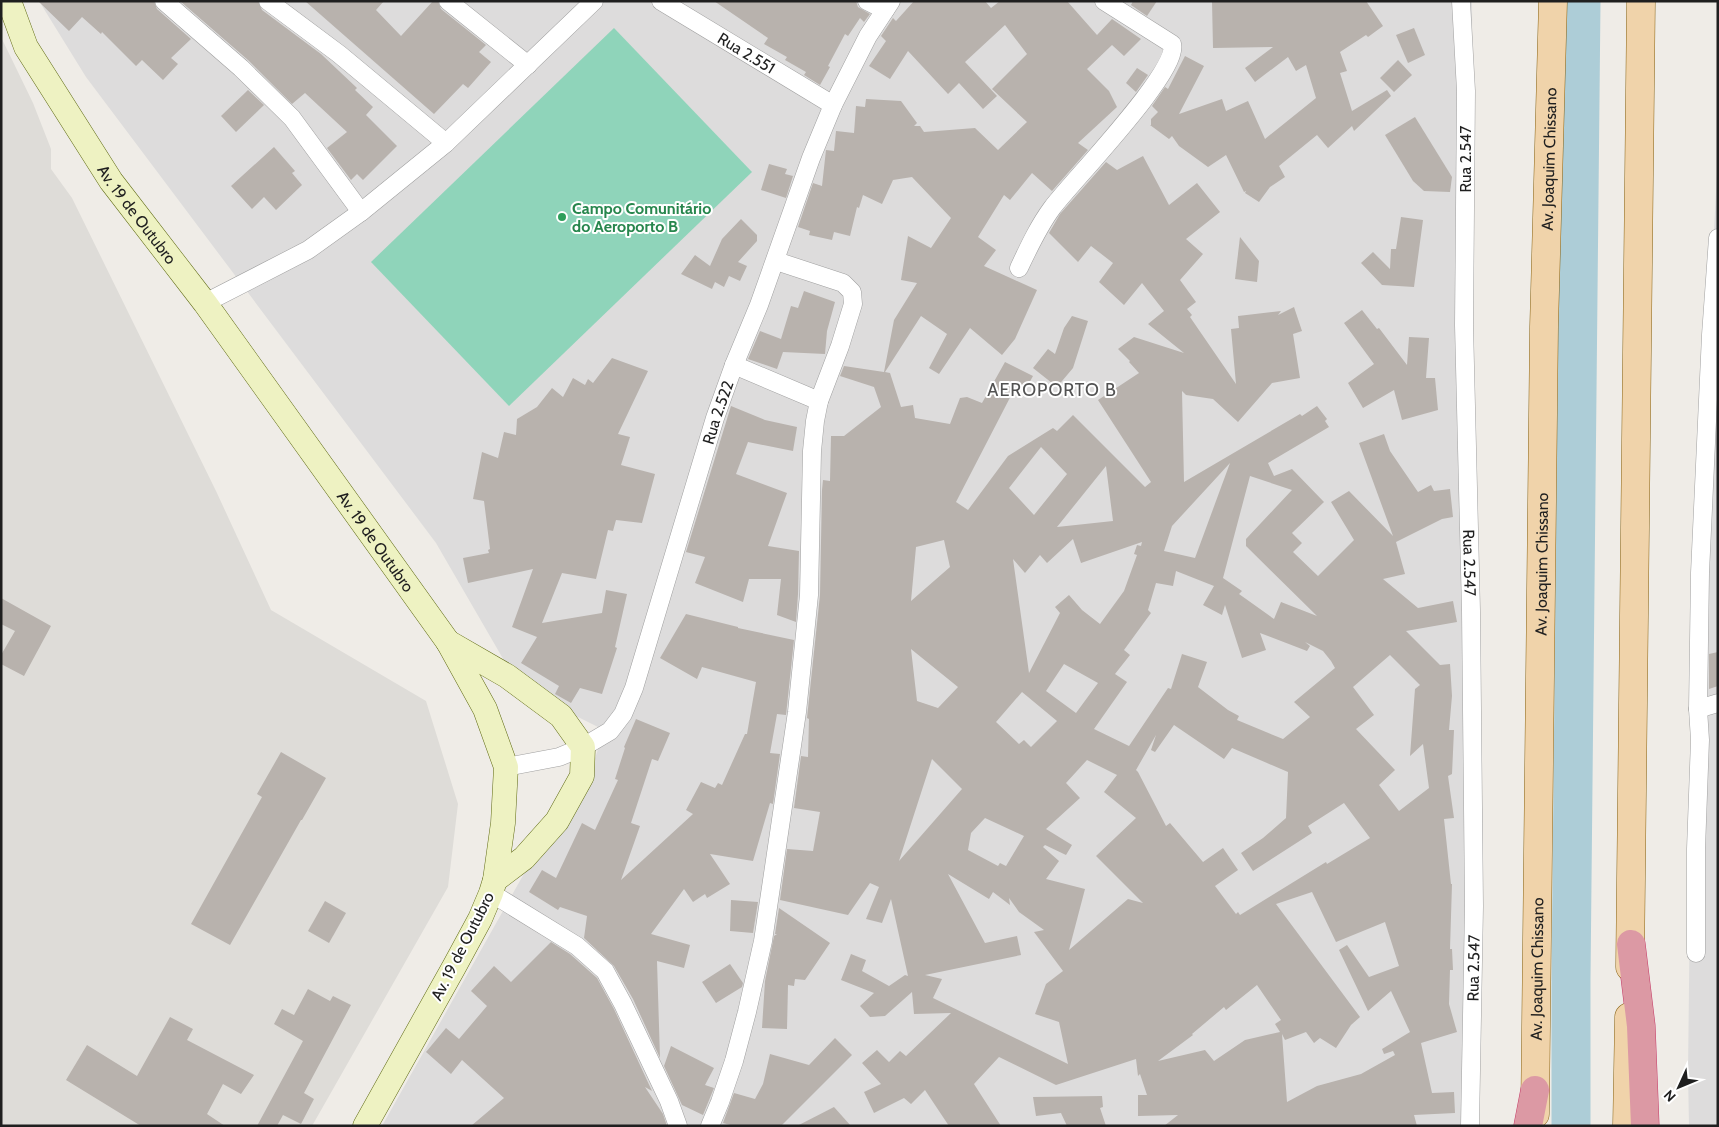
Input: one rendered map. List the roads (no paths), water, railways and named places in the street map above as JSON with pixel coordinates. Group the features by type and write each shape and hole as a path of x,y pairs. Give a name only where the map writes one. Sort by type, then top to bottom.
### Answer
{"highway":[{"path":"1631,944 1641,1026 1645,1126"},
{"path":"1528,1126 1535,1090"}],"main road":[{"name":"Av. Joaquim Chissano","path":"1535,1126 1544,327 1553,1"},
{"path":"1627,1126 1631,944 1642,1"}],"street":[{"name":"Av. 19 de Outubro","path":"9,1 26,48 111,181 205,303 448,642 485,709 506,767 503,824 493,886 480,919 365,1126"},
{"path":"164,1 242,68 292,118 361,212"},
{"path":"268,1 339,54 446,143"},
{"path":"448,1 528,65"},
{"path":"205,303 308,250 361,212 446,143 594,1"},
{"name":"Rua 2.551","path":"661,1 833,105"},
{"path":"867,1 888,6"},
{"path":"1019,268 1032,240 1050,210 1153,88 1173,53 1172,44 1104,1"},
{"name":"Rua 2.547","path":"1461,1 1466,91 1464,325 1472,611 1474,906 1470,1126"},
{"name":"Rua 2.522","path":"506,767 559,757 582,747 610,731 623,714 634,688 715,418 776,260 811,158 833,105 868,36 888,6"},
{"path":"1696,953 1696,849 1700,740 1698,709 1700,563 1717,244"},
{"path":"710,1126 734,1061 763,941 797,712 809,595 812,451 819,401 840,346 853,304 852,292 842,283 776,260"},
{"path":"734,365 819,401"},
{"path":"448,642 507,676 562,716 582,747 582,776 556,820 524,858 493,886 577,946 605,971 623,1004 669,1101 678,1126"},
{"path":"1698,709 1718,704"}],"waterway":[{"path":"1571,1126 1581,1"}],"place":[{"name":"Campo Comunitário do Aeroporto B","path":"562,217"}],"district":[{"name":"AEROPORTO B","path":"1052,390"}]}
